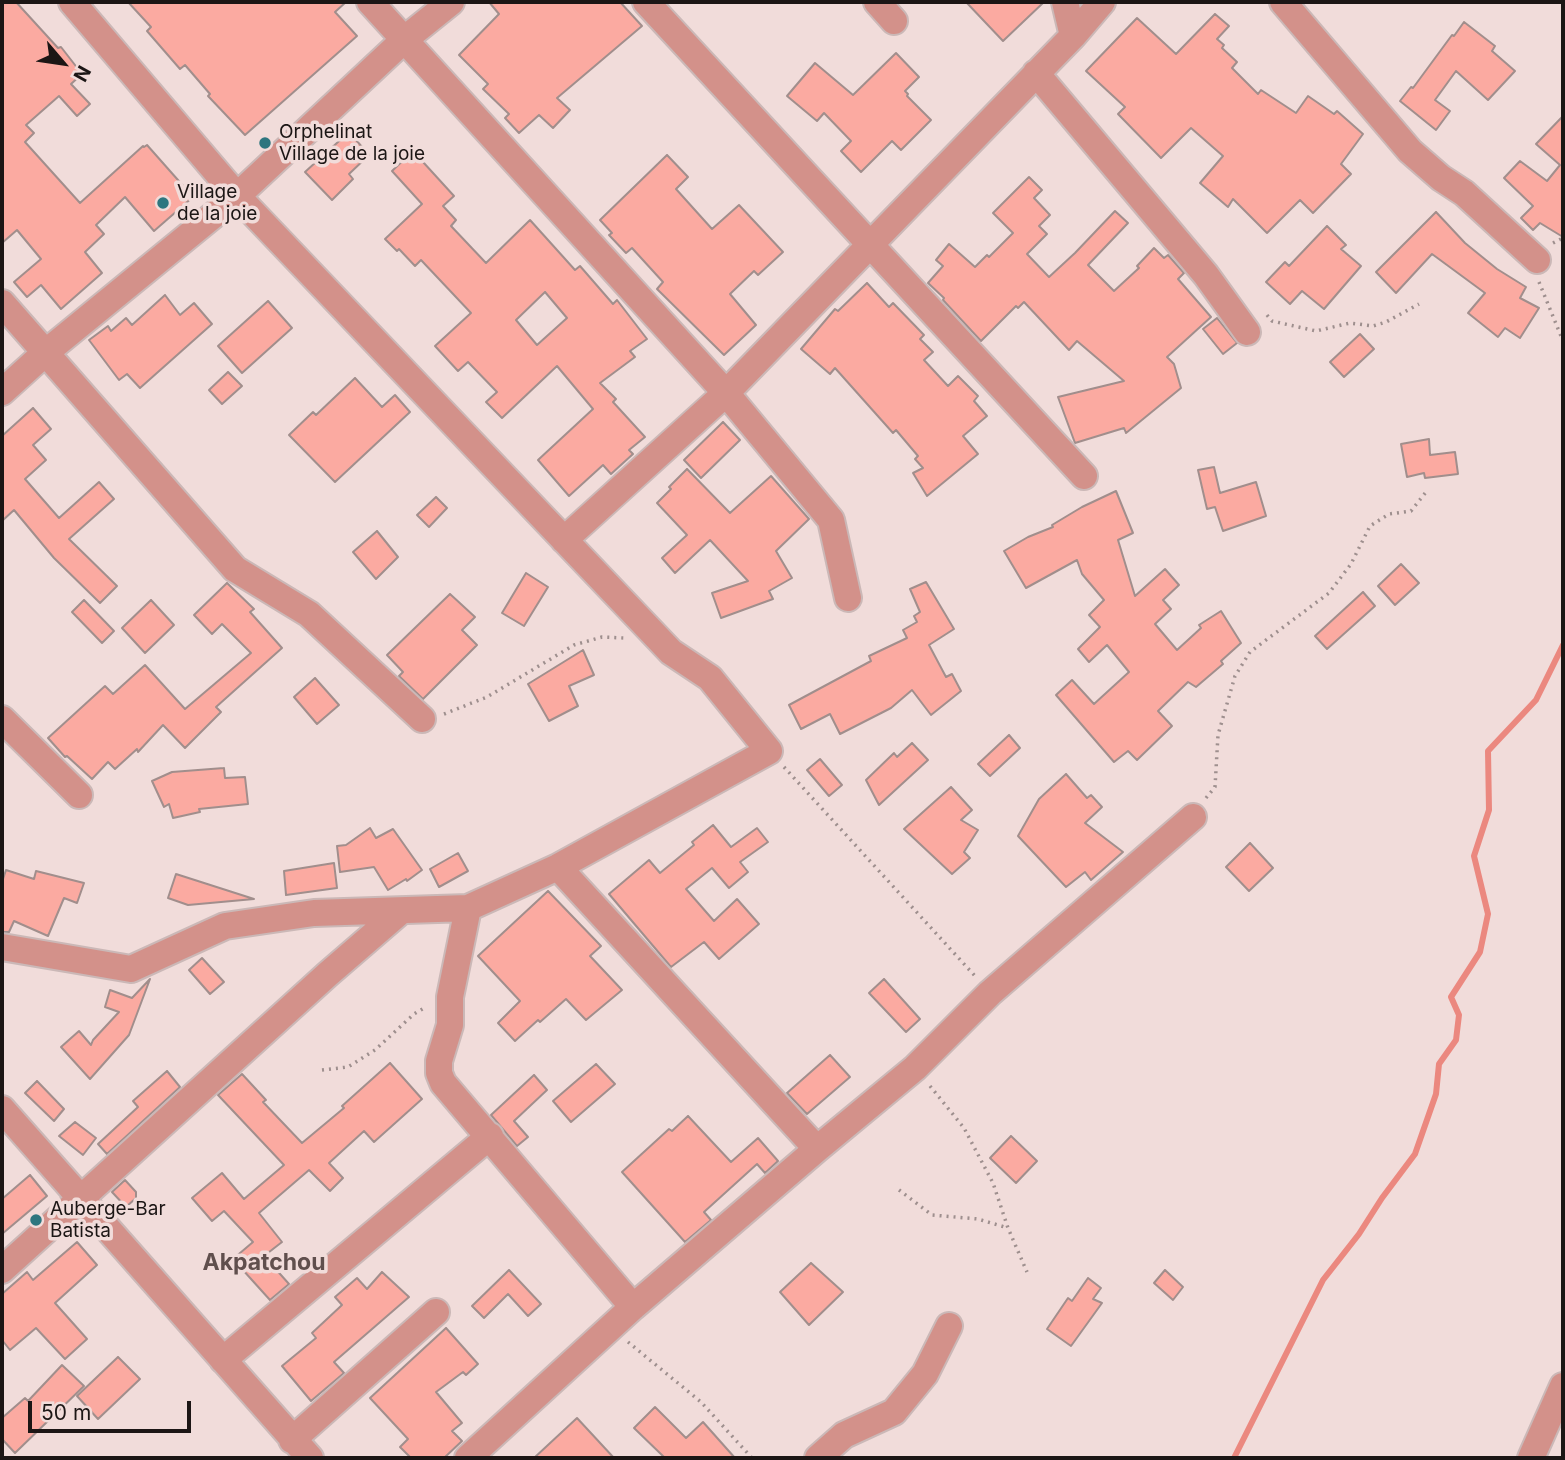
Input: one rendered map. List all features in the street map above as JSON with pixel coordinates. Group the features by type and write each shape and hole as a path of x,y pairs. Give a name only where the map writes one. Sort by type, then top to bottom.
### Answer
{"street":[{"path":"2,947 131,969 225,926 314,912 468,908 558,867 769,751 710,678 671,652 237,196 72,2"},
{"path":"370,2 726,393 831,520 848,598"},
{"path":"2,392 45,353 237,196 405,39 451,2"},
{"path":"646,2 1084,476"},
{"path":"1065,2 1073,36"},
{"path":"564,540 726,393 1073,36 1101,2"},
{"path":"1283,2 1410,151 1441,178 1464,193 1536,260"},
{"path":"1036,73 1206,275 1256,322"},
{"path":"2,303 235,569 309,614 422,719"},
{"path":"2,719 79,795"},
{"path":"468,1458 632,1307 915,1068 990,993 1193,817"},
{"path":"558,867 817,1149"},
{"path":"468,908 450,997 450,1025 439,1061 439,1073 443,1083 632,1307"},
{"path":"2,1270 401,911"},
{"path":"2,1109 301,1449 436,1312"},
{"path":"223,1360 490,1136"},
{"path":"818,1458 844,1435 894,1412 925,1374 949,1326"},
{"path":"1531,1458 1563,1385"}],"path":[{"path":"1536,260 1539,284 1563,341"},
{"path":"1256,322 1272,321 1316,331 1350,323 1373,326 1387,322 1419,304"},
{"path":"1193,817 1214,787 1218,735 1235,676 1250,652 1329,593 1350,565 1370,526 1389,514 1411,511 1426,492"},
{"path":"422,719 438,717 487,698 574,645 601,637 624,638 635,642"},
{"path":"769,751 990,993"},
{"path":"322,1070 348,1067 375,1050 414,1014 450,997"},
{"path":"915,1068 964,1128 993,1184 1027,1272"},
{"path":"899,1190 932,1215 978,1219 1008,1228"},
{"path":"611,1326 701,1402 752,1458"}],"building":[{"path":"2,2 16,2 58,48 61,47 82,74 71,84 90,104 77,116 59,96 26,125 34,133 25,142 80,203 147,145 193,197 154,231 125,197 96,225 104,234 85,252 102,273 61,309 41,285 27,297 14,282 41,259 17,230 2,243"},
{"path":"128,2 346,2 335,12 357,36 245,135 208,96 210,94 185,65 180,69 147,31 151,27"},
{"path":"489,2 620,2 642,26 557,98 570,110 553,128 539,115 519,133 505,118 509,114 483,89 488,84 459,55 499,14"},
{"path":"966,2 1044,2 1003,41"},
{"path":"1215,14 1229,26 1217,39 1224,45 1222,48 1237,62 1232,68 1258,94 1261,90 1296,113 1308,96 1334,114 1337,111 1363,134 1341,164 1351,174 1313,213 1300,200 1267,233 1233,199 1228,207 1200,183 1223,156 1191,128 1161,158 1118,114 1125,107 1086,71 1137,18 1176,54"},
{"path":"1464,22 1495,46 1492,51 1515,71 1488,100 1456,71 1435,100 1450,111 1436,130 1400,101"},
{"path":"896,53 919,77 905,91 907,96 931,120 901,150 892,141 861,172 841,151 851,141 824,113 817,121 787,96 815,63 853,95"},
{"path":"1563,116 1563,237 1540,223 1533,230 1521,218 1533,206 1504,178 1520,161 1547,181 1560,165 1536,144"},
{"path":"349,132 369,155 349,174 353,179 332,200 305,172"},
{"path":"413,151 454,196 443,206 456,220 451,226 486,263 530,220 575,270 580,266 613,304 617,300 647,339 630,351 635,357 600,383 616,399 613,402 645,437 629,450 633,454 611,474 603,465 569,496 538,460 593,409 557,366 502,418 486,402 497,392 468,362 458,371 435,346 471,313 421,260 415,266 385,239 422,204 392,171","holes":["545,292 567,318 537,345 516,320"]},
{"path":"667,155 688,177 676,189 712,229 739,205 783,252 758,275 754,271 730,294 756,325 724,355 657,289 663,282 632,248 626,253 609,235 612,233 600,220"},
{"path":"1029,177 1042,190 1034,198 1050,215 1039,226 1047,234 1027,254 1049,277 1115,211 1128,223 1088,265 1114,291 1139,268 1137,266 1154,248 1164,258 1168,255 1184,273 1178,279 1211,317 1167,357 1174,364 1181,388 1126,433 1124,428 1075,443 1058,397 1124,381 1077,341 1069,350 1024,302 1018,308 1016,306 981,341 928,283 943,266 936,260 949,244 975,267 1013,233 993,213"},
{"path":"1436,212 1465,243 1497,269 1526,287 1520,298 1539,308 1520,338 1505,328 1498,337 1468,313 1485,293 1432,254 1396,293 1376,272"},
{"path":"1327,226 1346,245 1341,249 1361,266 1324,309 1302,291 1290,304 1266,282 1285,262 1289,266"},
{"path":"867,283 889,307 893,303 924,335 920,339 933,352 924,360 948,386 958,376 978,396 974,401 987,416 963,436 978,454 927,496 913,473 923,468 915,459 918,456 896,430 893,433 835,368 830,374 801,349 835,309 838,311"},
{"path":"165,295 180,315 194,303 212,324 140,388 127,374 119,380 89,340 108,326 111,331 126,318 132,325"},
{"path":"268,301 292,328 242,373 218,346"},
{"path":"1217,318 1237,343 1223,354 1203,329"},
{"path":"1360,334 1374,349 1344,377 1330,362"},
{"path":"228,372 242,386 222,404 209,390"},
{"path":"355,378 382,407 395,395 410,412 335,482 289,435 313,412 316,415"},
{"path":"33,408 51,429 33,445 46,460 25,479 59,518 99,482 114,499 69,539 117,586 100,603 54,558 14,510 2,521 2,436"},
{"path":"723,422 740,440 701,478 684,460"},
{"path":"1429,439 1430,455 1455,452 1458,474 1425,478 1424,473 1407,477 1401,444"},
{"path":"1214,467 1220,493 1256,482 1266,516 1223,531 1215,507 1207,509 1198,470"},
{"path":"687,469 730,513 771,476 809,519 776,551 792,578 769,591 773,599 721,618 712,593 748,581 710,540 675,573 662,558 687,535 657,503"},
{"path":"1116,491 1133,533 1118,540 1135,596 1165,569 1179,585 1163,600 1171,609 1155,624 1177,650 1201,628 1199,625 1221,611 1241,643 1221,661 1223,664 1196,687 1188,682 1158,711 1172,726 1137,760 1128,751 1114,762 1056,695 1072,680 1094,704 1129,672 1107,645 1089,662 1078,649 1100,627 1089,615 1104,600 1082,574 1077,560 1026,588 1004,551"},
{"path":"436,497 447,508 429,527 417,515"},
{"path":"377,531 398,557 376,579 353,552"},
{"path":"1401,564 1419,583 1395,605 1378,586"},
{"path":"526,573 548,587 524,626 502,613"},
{"path":"926,582 954,629 929,645 946,677 952,674 961,691 931,715 912,690 891,708 840,734 830,714 801,729 789,705 871,661 869,656 907,638 903,630 917,622 914,616 920,612 910,589"},
{"path":"227,583 254,609 250,612 282,648 216,707 221,712 185,748 163,725 138,752 137,749 115,769 108,762 92,779 65,757 48,738 105,686 113,694 145,665 185,709 251,653 222,624 212,634 194,615"},
{"path":"1363,592 1375,606 1327,649 1315,636"},
{"path":"450,594 475,617 462,630 477,645 423,699 399,676 403,672 387,655"},
{"path":"84,600 114,631 102,643 72,612"},
{"path":"151,600 174,625 145,653 122,628"},
{"path":"583,650 594,675 569,686 578,706 549,721 528,684"},
{"path":"315,678 339,705 317,724 294,697"},
{"path":"1009,735 1020,748 990,776 978,764"},
{"path":"912,743 928,760 879,805 866,780 894,753 897,757"},
{"path":"820,759 842,785 829,796 807,770"},
{"path":"224,768 225,778 245,777 248,804 199,809 200,812 173,818 169,804 164,807 152,781 172,772"},
{"path":"1066,774 1087,798 1091,795 1102,807 1085,823 1123,852 1091,880 1085,872 1066,887 1018,836 1039,799"},
{"path":"951,787 972,810 961,820 978,830 964,852 970,858 952,874 904,829"},
{"path":"713,825 731,847 757,828 768,842 740,862 748,872 729,888 712,868 686,889 714,921 737,899 759,924 719,959 704,942 671,967 609,894 649,860 660,873"},
{"path":"370,828 376,838 393,829 422,870 388,890 374,867 340,872 337,846 346,845"},
{"path":"1250,843 1273,868 1249,891 1226,867"},
{"path":"458,853 468,871 439,887 430,869"},
{"path":"334,863 337,888 286,895 284,871"},
{"path":"6,870 34,879 36,871 84,883 77,903 64,898 48,936 14,921 9,932 2,932 2,882"},
{"path":"176,874 254,899 188,905 168,898"},
{"path":"548,891 601,946 590,956 622,990 586,1020 566,999 515,1041 498,1023 520,1001 478,956"},
{"path":"202,958 224,982 210,994 189,970"},
{"path":"150,979 129,1035 90,1079 61,1047 79,1031 91,1045 119,1012 105,1007 110,990 132,998"},
{"path":"884,979 920,1019 906,1032 869,993"},
{"path":"830,1055 850,1077 807,1114 787,1093"},
{"path":"390,1063 422,1099 374,1142 364,1131 329,1163 343,1178 330,1191 309,1170 259,1213 282,1242 264,1256 289,1284 270,1300 233,1259 253,1242 224,1211 212,1221 192,1198 222,1173 244,1199 284,1165 218,1095 242,1074 266,1100 263,1102 302,1143 344,1108 342,1106"},
{"path":"596,1064 615,1084 571,1122 553,1101"},
{"path":"167,1071 180,1087 107,1154 98,1144 138,1107 133,1101"},
{"path":"534,1075 547,1090 514,1121 528,1137 517,1146 491,1115"},
{"path":"37,1081 64,1109 54,1121 25,1093"},
{"path":"688,1116 731,1162 758,1138 778,1161 765,1173 757,1164 704,1212 711,1220 685,1242 622,1172 669,1129 672,1131"},
{"path":"75,1122 96,1138 83,1155 59,1136"},
{"path":"1011,1136 1037,1161 1016,1183 990,1158"},
{"path":"30,1175 47,1196 2,1234 2,1199"},
{"path":"125,1180 136,1192 136,1198 126,1207 112,1192"},
{"path":"77,1242 97,1265 55,1303 87,1339 65,1359 36,1328 10,1350 2,1340 2,1294 27,1272 33,1280"},
{"path":"811,1263 843,1292 809,1325 780,1292"},
{"path":"509,1270 541,1304 528,1316 508,1294 484,1318 472,1306"},
{"path":"1165,1270 1183,1287 1173,1300 1154,1283"},
{"path":"382,1272 409,1297 334,1362 344,1373 311,1401 282,1366 316,1338 312,1333 342,1305 335,1297 357,1278 367,1289"},
{"path":"1088,1278 1101,1288 1093,1299 1102,1303 1071,1346 1047,1329 1068,1298 1072,1301"},
{"path":"446,1328 478,1364 466,1375 463,1372 436,1392 462,1423 452,1431 462,1441 444,1458 411,1458 400,1447 408,1439 370,1398"},
{"path":"118,1357 140,1379 98,1419 77,1396"},
{"path":"62,1365 84,1386 15,1453 2,1439 2,1418 25,1398 28,1401"},
{"path":"655,1407 686,1438 703,1422 735,1458 665,1458 634,1428"},
{"path":"577,1418 614,1458 534,1458"}],"waterway":[{"path":"1234,1458 1323,1280 1415,1154 1436,1094 1439,1064 1456,1040 1459,1015 1451,997 1480,952 1488,914 1474,856 1489,810 1488,751 1536,700 1563,645"}],"place":[{"name":"Orphelinat Village de la joie","path":"265,143"},
{"name":"Village de la joie","path":"163,203"},
{"name":"Auberge-Bar Batista","path":"36,1220"}],"district":[{"name":"Akpatchou","path":"264,1263"}]}
